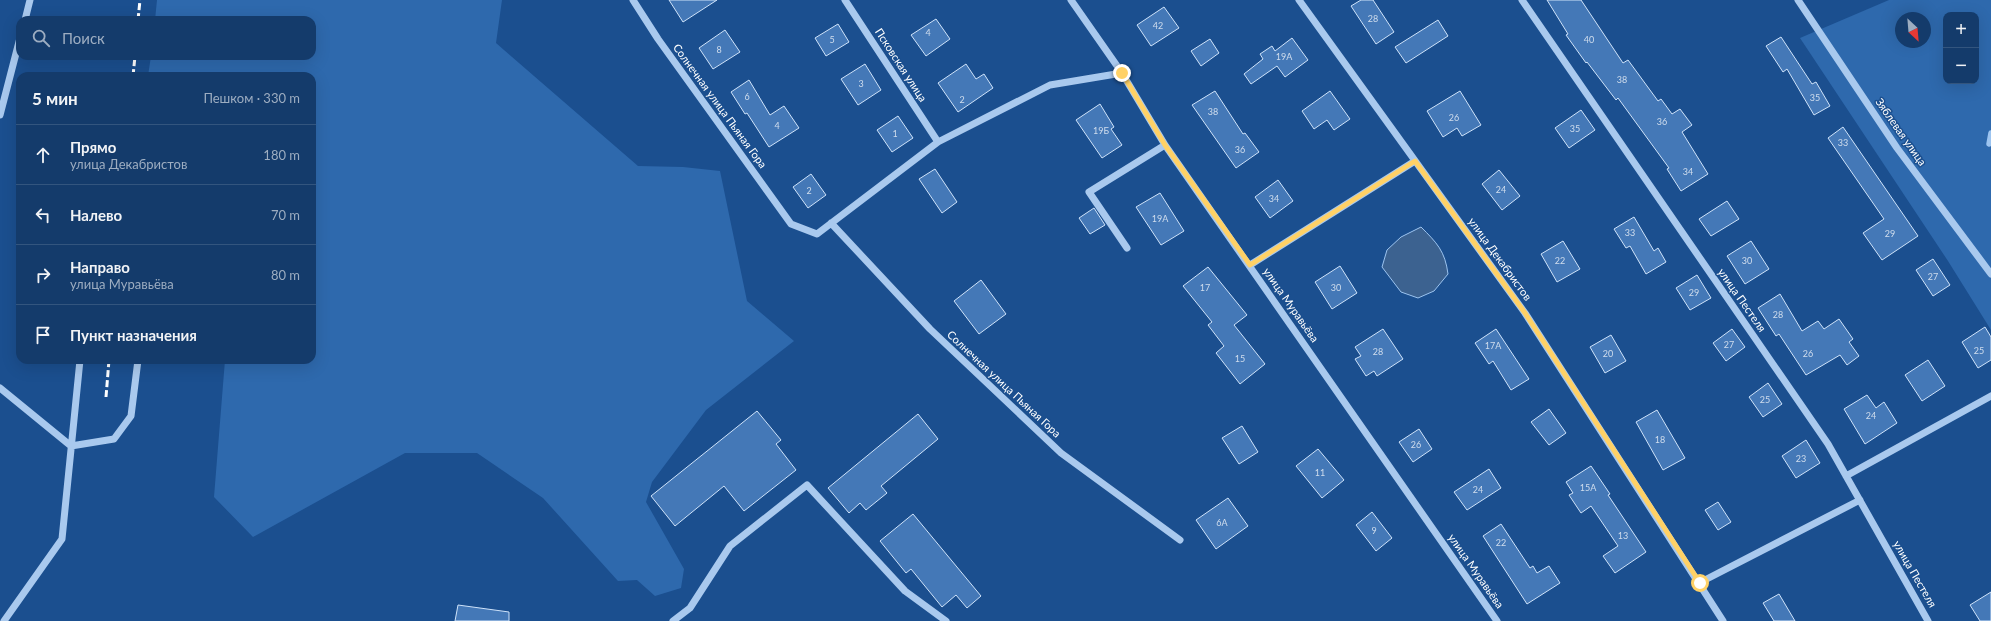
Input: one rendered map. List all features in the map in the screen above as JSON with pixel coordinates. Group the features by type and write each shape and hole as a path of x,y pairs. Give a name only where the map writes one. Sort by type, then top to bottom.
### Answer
{"street":[{"path":"26,16 30,0"},
{"name":"Солнечная улица Пьяная Гора","path":"633,0 658,39 792,224 817,234 831,223 930,329 1061,453 1180,540"},
{"name":"Псковская улица","path":"845,0 938,142"},
{"name":"улица Муравьёва","path":"1071,0 1122,73 1165,145 1497,621"},
{"name":"улица Декабристов","path":"1298,0 1525,313 1700,583 1722,621"},
{"name":"улица Пестеля","path":"1522,0 1828,444 1928,621"},
{"name":"Зяблевая улица","path":"1798,0 1897,148 1991,274"},
{"path":"0,115 16,53"},
{"path":"831,223 938,142 1050,85 1122,73"},
{"path":"1127,248 1090,192 1165,145"},
{"path":"1250,265 1415,161"},
{"path":"4,621 62,539 80,364"},
{"path":"0,388 71,446 114,439 131,416 138,364"},
{"path":"1846,476 1991,396"},
{"path":"673,621 690,608 730,546 807,485 905,591 946,621"},
{"path":"1700,583 1860,500"}],"shaded area":[{"path":"157,0 502,0 496,43 638,166 683,167 720,171 747,301 794,341 706,410 652,482 646,502 684,569 681,588 655,596 637,580 618,581 543,498 477,453 405,453 253,537 214,497 225,364 316,364 316,72 149,72 150,60 316,60 316,16 155,16"},
{"path":"1889,0 1991,0 1991,330 1948,261 1800,38"},
{"path":"1421,227 1432,238 1442,253 1447,266 1448,274 1434,291 1418,298 1401,292 1382,267 1387,250 1401,237"}],"building":[{"path":"669,0 717,0 683,22"},
{"path":"1361,0 1373,0 1394,32 1376,44 1351,6"},
{"path":"1547,0 1581,0 1623,63 1628,60 1658,101 1661,99 1672,114 1680,109 1692,125 1682,132 1708,174 1681,191 1667,169 1669,168 1618,98 1616,100 1587,62 1586,63 1566,35 1568,34"},
{"path":"1164,7 1179,28 1151,46 1137,25"},
{"path":"936,19 950,39 926,56 911,35"},
{"path":"1438,20 1448,36 1406,63 1395,47"},
{"path":"838,24 849,42 826,56 815,38"},
{"path":"725,30 740,52 713,69 699,48"},
{"path":"1781,37 1812,84 1816,82 1830,106 1814,115 1787,69 1783,72 1766,46"},
{"path":"1292,38 1308,60 1285,77 1277,66 1251,84 1244,74 1263,59 1260,54 1272,46 1275,51"},
{"path":"1210,39 1219,53 1201,66 1191,51"},
{"path":"865,64 881,90 858,105 841,79"},
{"path":"966,64 976,79 984,74 993,88 958,112 938,83"},
{"path":"749,80 770,115 784,106 799,128 769,147 747,113 745,114 731,92"},
{"path":"1215,91 1243,134 1245,133 1259,152 1236,168 1192,105"},
{"path":"1330,91 1350,119 1334,130 1327,120 1314,129 1302,111"},
{"path":"1460,91 1481,125 1462,136 1457,128 1443,137 1427,111"},
{"path":"1100,104 1114,127 1111,129 1122,145 1102,158 1076,120"},
{"path":"1581,110 1595,130 1569,148 1555,128"},
{"path":"898,116 913,138 892,152 877,130"},
{"path":"1843,127 1918,236 1882,260 1863,233 1884,219 1828,138"},
{"path":"935,169 957,202 942,213 919,179"},
{"path":"1499,170 1520,196 1502,210 1482,184"},
{"path":"811,174 826,195 808,208 793,187"},
{"path":"1278,180 1293,201 1270,218 1255,197"},
{"path":"1160,193 1184,231 1161,245 1136,207"},
{"path":"1727,201 1739,219 1711,236 1699,219"},
{"path":"1094,208 1105,225 1090,234 1079,218"},
{"path":"1634,217 1654,251 1658,248 1666,262 1646,274 1630,246 1626,248 1614,229"},
{"path":"1563,241 1580,269 1557,282 1541,254"},
{"path":"1751,241 1769,269 1745,284 1727,256"},
{"path":"1933,259 1950,285 1933,296 1916,270"},
{"path":"1340,266 1357,293 1332,309 1315,282"},
{"path":"1208,267 1247,315 1234,325 1265,364 1240,384 1216,353 1224,346 1208,325 1212,322 1183,286"},
{"path":"1697,275 1711,298 1690,310 1676,288"},
{"path":"981,280 1006,314 979,334 954,301"},
{"path":"1780,294 1802,331 1818,321 1824,329 1839,319 1853,339 1849,342 1859,356 1847,365 1840,355 1806,375 1779,334 1776,336 1758,308"},
{"path":"1985,327 1991,337 1991,360 1978,368 1962,342"},
{"path":"1383,329 1403,359 1377,376 1374,371 1366,376 1355,359 1361,356 1355,347"},
{"path":"1496,329 1529,379 1511,390 1493,361 1489,364 1475,343"},
{"path":"1732,329 1745,347 1726,361 1713,343"},
{"path":"1611,335 1626,361 1605,373 1590,347"},
{"path":"1928,360 1945,386 1922,401 1905,375"},
{"path":"1768,383 1782,404 1763,417 1749,397"},
{"path":"1867,395 1876,408 1884,402 1897,423 1865,444 1844,409"},
{"path":"1549,409 1566,433 1549,445 1531,422"},
{"path":"1657,410 1685,458 1663,470 1636,422"},
{"path":"757,411 781,440 776,444 796,470 744,511 724,486 675,526 651,496"},
{"path":"918,414 938,439 881,486 887,493 866,510 860,503 849,513 828,488"},
{"path":"1242,426 1258,452 1239,464 1222,438"},
{"path":"1419,429 1432,449 1413,462 1399,442"},
{"path":"1806,440 1820,463 1796,478 1782,456"},
{"path":"1318,449 1344,480 1322,498 1296,466"},
{"path":"1591,466 1610,494 1608,495 1646,552 1615,573 1603,556 1618,546 1591,506 1581,513 1569,495 1573,493 1566,482"},
{"path":"1489,469 1501,488 1467,510 1454,492"},
{"path":"1228,498 1248,526 1216,549 1196,520"},
{"path":"1718,502 1731,522 1718,530 1705,510"},
{"path":"1372,512 1392,538 1376,551 1356,525"},
{"path":"913,514 981,596 967,608 956,595 942,607 911,569 906,573 880,541"},
{"path":"1501,524 1530,568 1533,566 1537,573 1549,566 1560,583 1527,604 1483,536"},
{"path":"1991,592 1991,621 1980,621 1970,605"},
{"path":"1779,594 1795,621 1774,621 1763,603"},
{"path":"458,605 509,612 509,621 455,621"}],"waterway":[{"path":"1989,144 1991,133"}],"railway":[{"path":"138,16 140,0"},
{"path":"133,72 135,60"},
{"path":"106,397 109,364"}],"route":[{"path":"1122,73 1165,145 1250,265 1415,161 1525,313 1700,583"}]}
